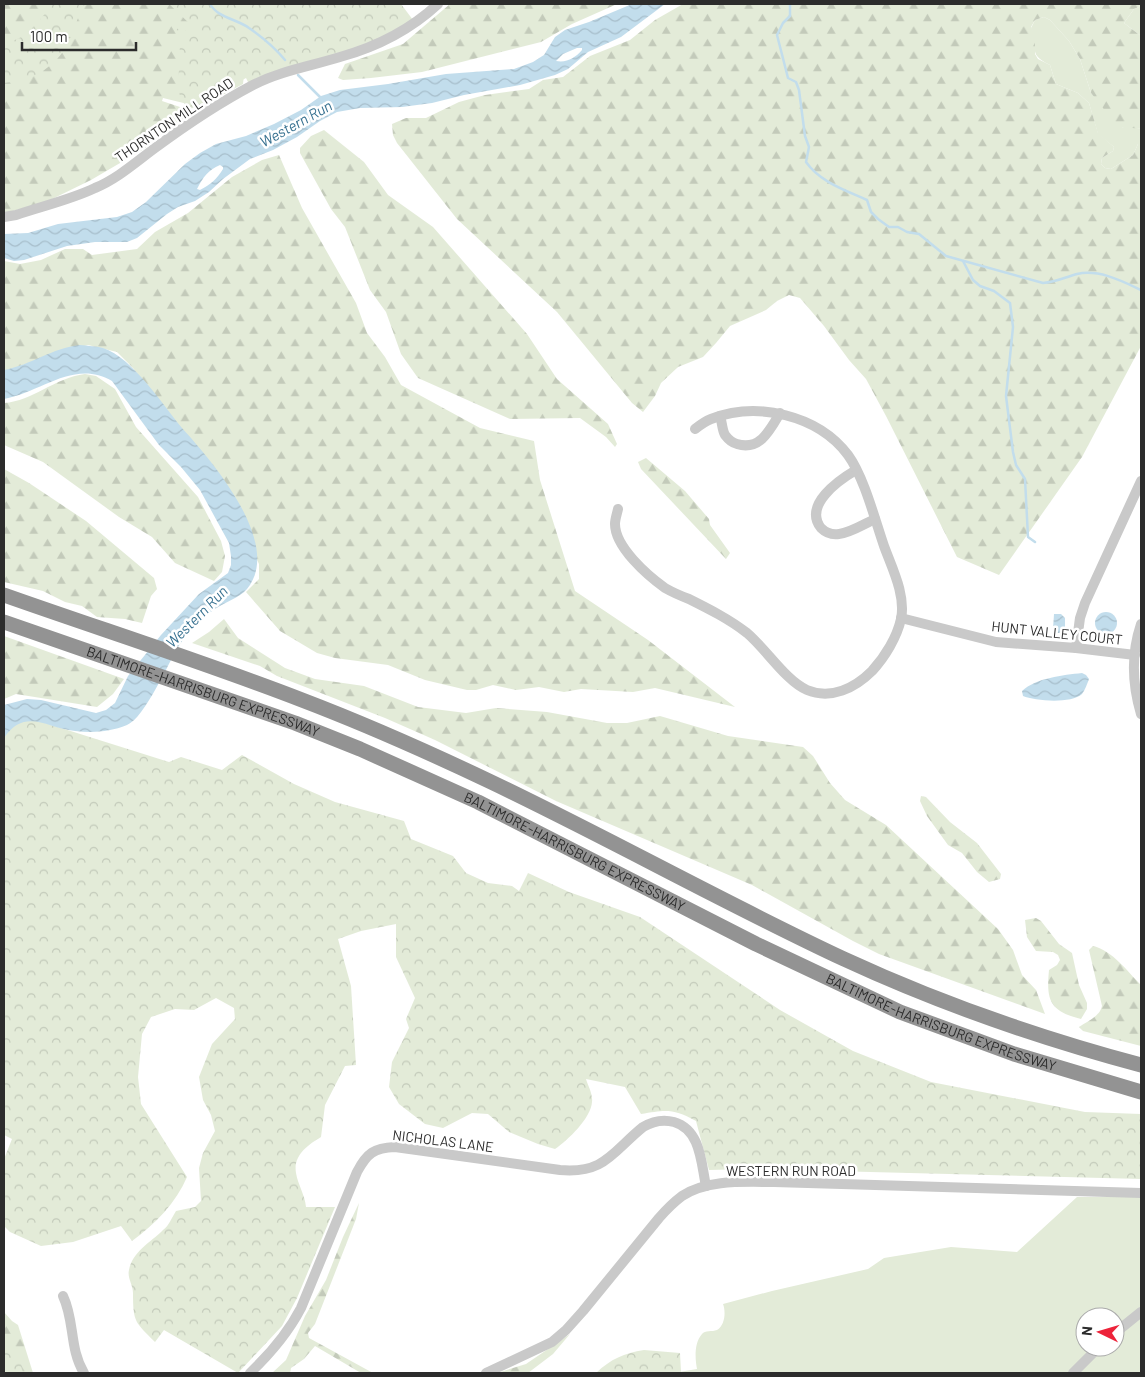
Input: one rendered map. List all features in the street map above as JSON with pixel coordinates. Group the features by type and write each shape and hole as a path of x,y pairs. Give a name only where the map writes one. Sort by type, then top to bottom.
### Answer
{"highway":[{"name":"BALTIMORE-HARRISBURG EXPRESSWAY","path":"4,595 302,700 440,759 536,803 768,922 870,971 1004,1022 1074,1046 1141,1065"},
{"name":"BALTIMORE-HARRISBURG EXPRESSWAY","path":"4,622 295,723 430,780 534,830 764,948 900,1012 1014,1054 1141,1092"}],"street":[{"name":"THORNTON MILL ROAD","path":"4,217 95,188 117,176 214,108 255,84 289,71 364,50 396,35 424,17 438,4"},
{"path":"618,509 615,524 619,538 626,551 641,568 666,588 724,617 748,634 789,676 808,691 827,694 840,692 855,685 872,671 884,656 893,639 901,618 902,604 898,587 874,519 856,470 848,455 832,439 814,426 780,413 737,412 709,419 695,429"},
{"path":"720,416 725,434 733,443 746,447 755,445 764,436 780,413"},
{"path":"856,470 839,481 818,504 816,518 825,532 832,534 840,534 874,519"},
{"path":"1076,648 1078,627 1085,603 1141,481"},
{"name":"HUNT VALLEY COURT","path":"901,618 996,642 1135,655"},
{"path":"1141,624 1135,655 1134,681 1141,714"},
{"name":"NICHOLAS LANE","path":"250,1373 279,1343 292,1326 357,1172 364,1160 373,1151 395,1147 560,1170 587,1170 608,1160 643,1127 650,1123 668,1121 688,1129 695,1138 706,1186"},
{"name":"WESTERN RUN ROAD","path":"486,1373 552,1342 583,1311 671,1205 683,1196 706,1186 739,1182 774,1182 1141,1193"},
{"path":"63,1296 68,1307 74,1348 79,1365 84,1373"},
{"path":"1125,1325 1140,1313"},
{"path":"1073,1373 1089,1357"}],"green space":[{"path":"4,4 211,4 244,74 243,84 219,97 204,108 163,98 162,101 183,108 191,114 173,125 144,149 91,180 42,204 4,213"},
{"path":"53,4 85,4 66,47 60,56 45,70 26,79 4,83 4,45 28,34"},
{"path":"169,4 401,4 413,20 363,47 249,84 246,78 191,109 187,108 178,90 180,44 174,27 184,32 191,25"},
{"path":"450,4 617,4 572,24 541,42 422,72 343,80 338,78 345,64 403,44"},
{"path":"683,4 1141,4 1141,6 1134,9 1124,23 1141,36 1141,129 1118,127 1091,93 1080,59 1069,41 1050,20 1044,17 1035,20 1031,27 1035,34 1035,54 1038,59 1050,65 1056,84 1078,93 1089,103 1098,133 1114,147 1113,151 1102,158 1101,164 1105,168 1111,169 1133,155 1138,144 1141,144 1141,346 1082,457 999,575 957,557 866,379 800,298 789,295 777,301 766,310 730,326 703,357 678,367 661,383 655,396 643,412 632,403 557,312 457,219 397,143 393,135 392,124 406,118 426,118 459,102 485,95 529,89 543,80 563,77 590,56 630,40 655,20"},
{"path":"1141,6 1141,36 1124,23 1134,9"},
{"path":"1044,17 1050,20 1069,41 1080,59 1091,93 1123,128 1133,127 1141,129 1141,144 1138,144 1133,155 1111,169 1105,168 1101,164 1102,158 1113,151 1114,147 1098,134 1089,103 1078,93 1056,84 1050,65 1035,53 1035,40 1031,28 1035,20"},
{"path":"324,130 364,162 388,195 433,227 527,334 557,379 608,424 617,444 615,447 606,437 580,418 510,419 418,378 401,354 386,312 370,290 345,227 331,209 300,153 300,148 311,136"},
{"path":"279,155 302,208 356,303 367,333 385,357 401,385 480,428 534,441 540,480 575,591 648,640 735,707 655,688 633,692 581,689 564,692 539,687 516,690 493,685 476,690 467,690 425,680 388,665 335,658 317,653 280,631 246,592 259,579 259,564 236,516 133,368 117,352 88,345 45,357 4,372 4,261 20,264 41,260 65,249 83,249 92,255 137,249 155,232 188,213 232,177 262,160"},
{"path":"85,374 96,376 115,389 136,427 198,497 221,541 225,556 222,572 214,581 175,563 152,537 119,517 43,462 4,445 4,403 25,398 63,380"},
{"path":"646,458 685,491 709,519 710,525 730,553 726,559 641,469 638,462"},
{"path":"4,469 29,483 86,521 154,578 157,589 151,596 142,623 125,619 97,617 82,606 65,602 43,591 4,582"},
{"path":"224,619 238,638 285,668 315,679 364,686 418,707 466,713 496,708 547,712 607,723 627,723 660,716 728,736 803,747 813,756 830,783 845,800 886,825 998,929 1013,950 1022,975 1036,990 1045,1014 879,954 752,885 556,801 435,740 385,718 277,676 260,666 192,643"},
{"path":"4,636 124,679 113,694 97,707 16,694 4,699"},
{"path":"4,710 169,762 181,757 222,770 242,755 294,784 335,802 404,821 411,839 453,856 466,873 488,883 512,886 519,891 528,873 569,892 640,917 780,1010 853,1051 931,1082 1085,1112 1141,1114 1141,1179 748,1169 709,1170 696,1121 669,1111 641,1114 625,1087 586,1079 592,1096 588,1115 578,1128 555,1149 509,1132 488,1114 472,1113 443,1128 425,1124 399,1104 389,1087 392,1062 409,1028 406,1019 415,998 396,957 396,924 361,931 338,939 351,986 356,1065 345,1066 325,1105 321,1137 302,1151 297,1161 296,1173 306,1207 335,1207 297,1298 282,1326 238,1373 164,1330 155,1342 136,1321 129,1270 138,1252 169,1224 176,1211 195,1207 201,1201 199,1168 203,1153 215,1131 211,1115 203,1100 199,1077 212,1044 235,1019 234,1008 216,998 194,1010 175,1009 151,1017 142,1034 138,1077 141,1104 187,1177 177,1196 157,1220 132,1241 121,1226 73,1242 41,1246 10,1232 4,1226 4,1159 12,1139 4,1135"},
{"path":"921,796 926,797 950,822 977,843 1001,874 1000,879 989,882 977,872 962,853 948,845 927,816 920,801"},
{"path":"1036,918 1041,921 1059,944 1072,953 1079,985 1087,1003 1087,1009 1081,1019 1062,1012 1052,1003 1048,990 1049,970 1057,965 1060,960 1058,955 1053,952 1036,951 1027,937 1025,920"},
{"path":"1093,946 1107,952 1141,985 1141,1046 1083,1031 1079,1027 1096,1015 1102,1006 1089,950"},
{"path":"1077,1197 1141,1197 1141,1373 623,1373 634,1368 679,1372 697,1369 696,1346 699,1338 703,1333 720,1328 725,1314 723,1304 868,1269 884,1258 951,1247 1017,1252"},
{"path":"359,1203 356,1219 315,1324 308,1333 309,1338 373,1373 361,1373 315,1346 304,1359 291,1368 290,1373 272,1373 286,1360 305,1316 326,1280"},
{"path":"4,1312 18,1325 33,1373 4,1373"},
{"path":"570,1334 553,1354 528,1373 497,1373 526,1364"},
{"path":"4,1338 17,1354 23,1373 4,1373"},
{"path":"644,1350 680,1353 681,1372 661,1373 647,1370 632,1373 596,1373 618,1357"}],"water":[{"name":"Western Run","path":"632,4 665,4 621,37 588,52 568,69 555,75 520,85 432,103 402,107 360,108 337,112 273,150 250,159 209,192 195,201 178,207 137,238 127,242 95,242 67,246 24,260 14,261 4,258 4,234 28,233 58,224 117,217 132,212 146,202 185,164 200,153 216,144 246,136 274,124 301,110 321,96 340,90 446,74 514,69 533,62 544,55 555,37 565,30","holes":["577,48 582,48 582,50 574,58 567,61 556,61 563,54","220,165 223,169 216,179 204,188 197,189 206,174"]},
{"name":"Western Run","path":"80,345 103,348 125,361 136,371 210,460 239,504 250,527 257,549 256,570 244,592 210,612 188,634 180,644 149,701 134,720 127,725 108,731 88,732 28,721 20,723 4,738 4,705 27,699 41,700 96,713 106,710 115,703 128,676 161,635 199,594 228,573 231,565 229,543 200,490 159,445 112,381 98,375 71,375 4,399 4,370 14,368 60,349"},
{"path":"1106,612 1114,615 1117,623 1114,631 1106,634 1098,631 1095,623 1098,615"},
{"path":"1054,614 1061,614 1065,618 1065,629 1061,633 1056,633 1053,629"},
{"path":"1082,673 1089,679 1082,694 1077,697 1053,701 1023,696 1022,691 1035,683 1050,678"}],"waterway":[{"path":"210,4 213,9 254,31 285,60"},
{"path":"790,4 790,16 783,23 777,35 788,78 796,82 799,90 805,136 809,147 806,162 818,175 834,185 867,200 871,212 889,227 898,227 907,232 919,234 946,256 1043,283 1057,281 1077,274 1094,273 1102,274 1141,290"},
{"name":"Western Run","path":"298,75 322,99"},
{"path":"963,261 973,280 980,286 994,291 1010,303 1013,327 1006,396 1013,452 1016,465 1025,479 1028,537 1035,542"}]}
